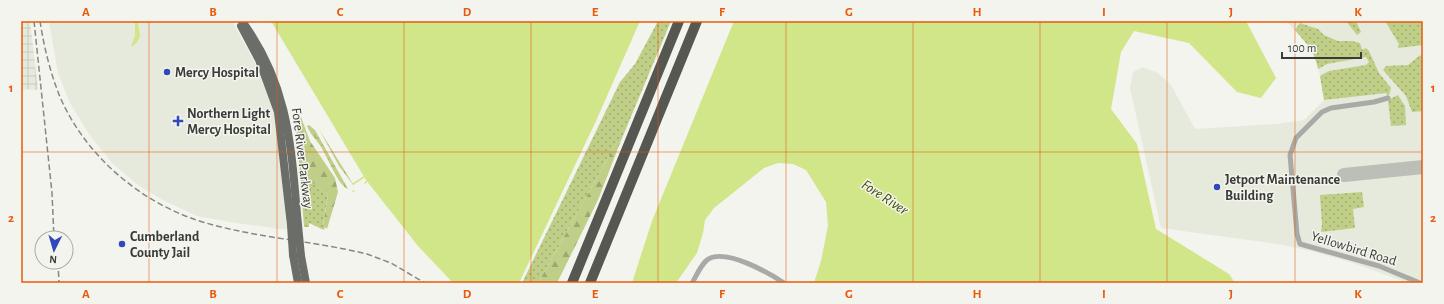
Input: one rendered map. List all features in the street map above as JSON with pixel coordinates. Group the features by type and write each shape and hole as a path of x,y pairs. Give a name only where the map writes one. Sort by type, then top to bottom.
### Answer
{"highway":[{"path":"572,283 679,21"},
{"path":"590,283 697,21"},
{"path":"568,283 588,242"}],"main road":[{"name":"Fore River Parkway","path":"238,21 259,60 278,112 295,225"},
{"name":"Fore River Parkway","path":"242,21 256,40 267,60 288,124 298,283"},
{"name":"Fore River Parkway","path":"297,255 306,283"}],"street":[{"name":"Yellowbird Road","path":"1388,98 1374,102 1331,108 1322,112 1296,138 1290,155 1297,234 1300,244 1379,266 1420,283"},
{"path":"692,283 700,268 708,260 722,255 735,258 784,283"}],"shaded area":[{"path":"21,21 30,21 38,90 21,89"},
{"name":"Northern Light Mercy Hospital","path":"49,21 232,21 254,61 273,108 278,135 287,230 197,216 163,200 138,185 112,163 89,134 70,103 58,73"},
{"path":"1286,21 1423,21 1423,283 1408,283 1350,262 1311,251 1278,244 1161,228 1130,88 1133,72 1143,67 1158,73 1171,85 1195,129 1276,124 1304,120 1324,100 1320,76 1316,57 1310,47"}],"green space":[{"path":"658,21 671,21 620,143 617,142 538,283 522,283 620,82 635,64"},
{"path":"1346,21 1356,21 1361,32 1357,35"},
{"path":"1385,21 1423,21 1423,45 1398,48 1399,44"},
{"path":"1300,23 1318,29 1324,35 1338,41 1352,41 1360,43 1362,50 1366,48 1369,51 1379,73 1391,88 1389,95 1387,96 1386,93 1324,100 1320,76 1329,71 1366,65 1369,62 1366,57 1327,64 1318,69 1315,58 1295,30"},
{"path":"1423,55 1423,111 1412,112 1406,96 1383,70 1386,66 1408,65 1419,56"},
{"path":"1398,95 1405,106 1406,125 1391,126 1388,100"},
{"path":"301,117 310,141 335,178 338,192 327,229 323,225 328,195 305,177 301,142 297,135 295,121"},
{"path":"309,125 315,130 348,189 336,176 322,149 308,129 307,126"},
{"path":"319,129 353,184 354,186 339,166"},
{"path":"297,135 301,142 305,177 328,195 323,224 325,227 324,230 309,223 309,227 304,227"},
{"path":"617,142 620,143 598,200 557,283 538,283"},
{"path":"1362,192 1364,207 1353,209 1355,228 1321,232 1320,195"}],"water":[{"path":"135,21 139,21 140,36 137,42 131,46 135,36"},
{"path":"271,21 640,21 596,121 519,283 453,283 418,246 366,180"},
{"name":"Fore River","path":"734,21 1246,21 1276,78 1261,98 1237,92 1189,43 1134,31 1121,52 1111,109 1137,144 1156,229 1229,274 1235,283 814,283 821,261 828,226 826,202 806,170 793,164 778,163 764,168 714,208 705,220 697,253 676,283 632,283 652,221"}],"waterway":[{"path":"353,184 364,177"}],"taxiway":[{"path":"1344,175 1423,167"}],"railway":[{"path":"34,21 52,193 54,230"},
{"path":"40,21 45,50 53,78 60,97 71,119 101,158 119,176 139,191 160,204 183,215 206,223 246,232 367,254 391,263 425,283"},
{"path":"58,270 59,283"}],"place":[{"name":"Mercy Hospital","path":"167,72"},
{"name":"Northern Light Mercy Hospital","path":"178,121"},
{"name":"Jetport Maintenance Building","path":"1217,187"},
{"name":"Cumberland County Jail","path":"122,244"}]}
